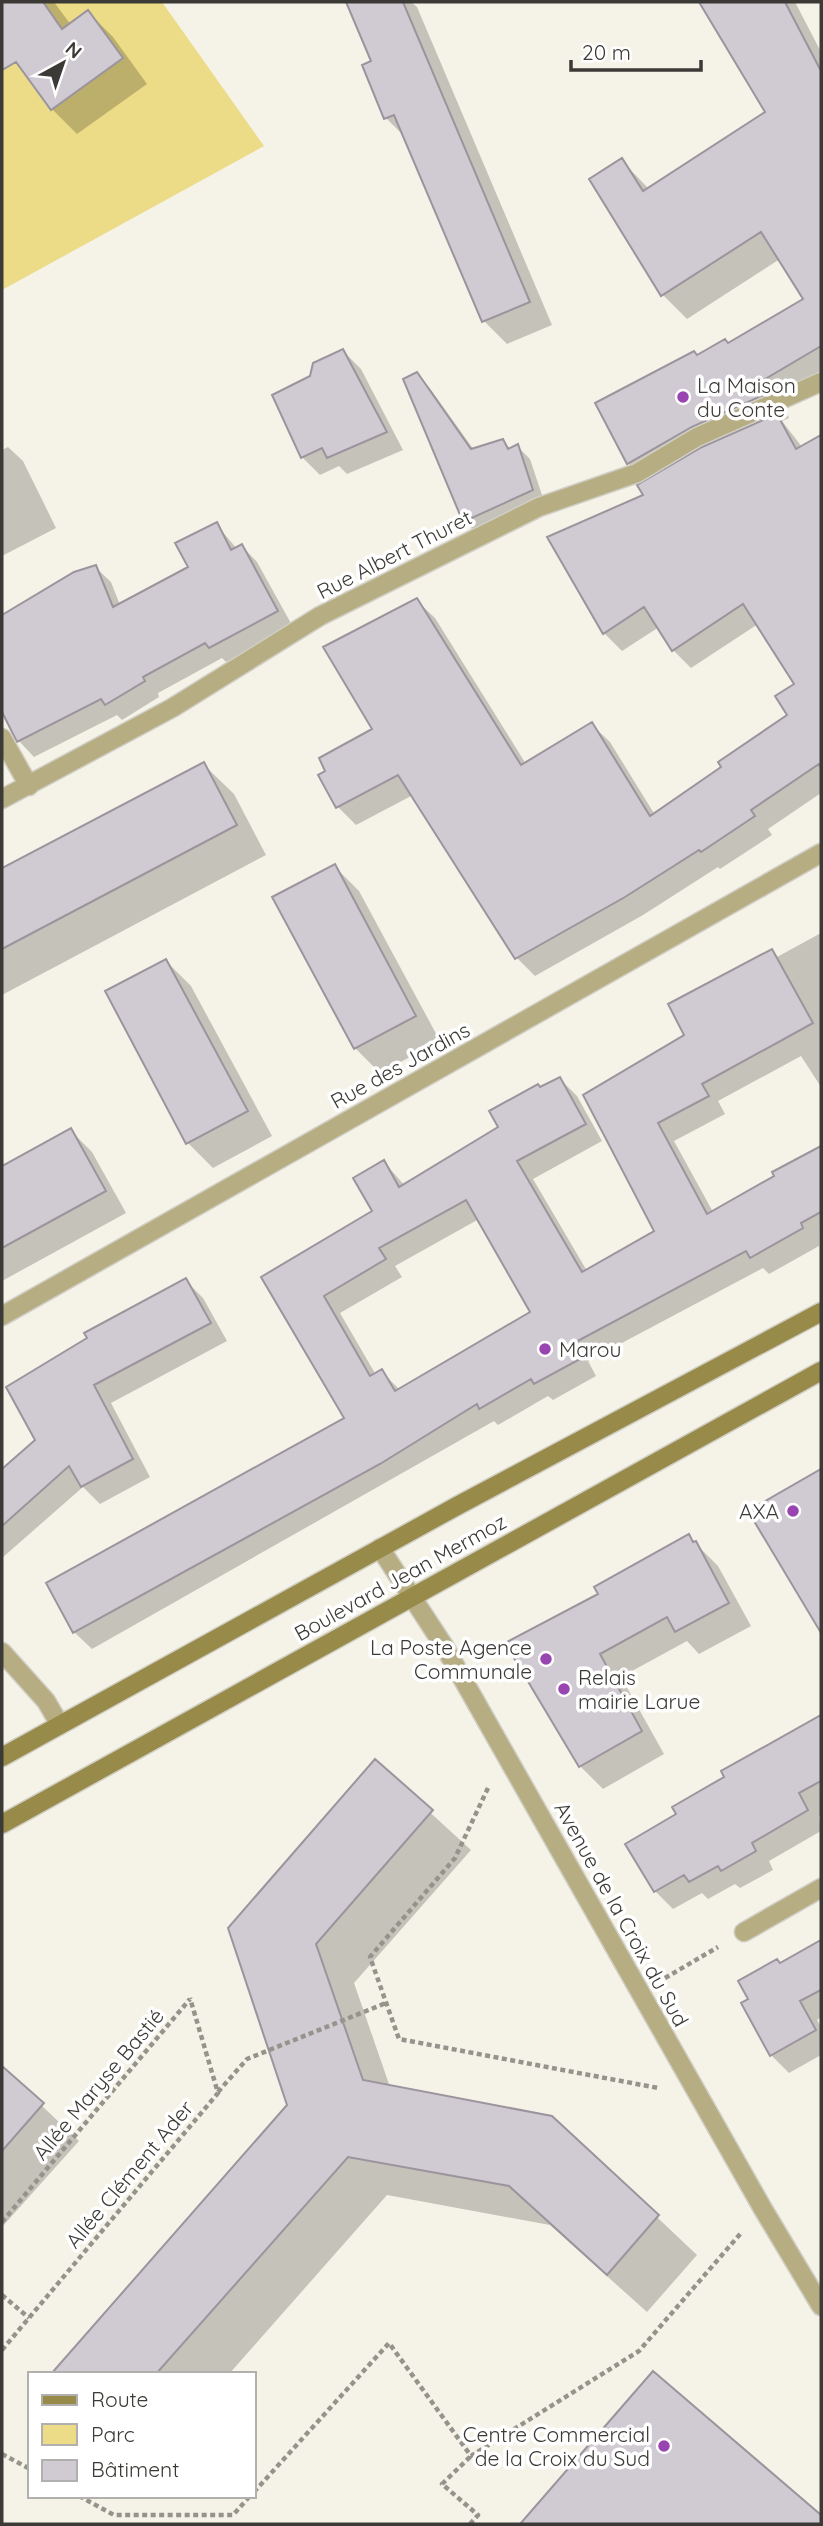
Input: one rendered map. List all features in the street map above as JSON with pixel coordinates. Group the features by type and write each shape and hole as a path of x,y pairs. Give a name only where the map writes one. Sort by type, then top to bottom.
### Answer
{"main road":[{"name":"Boulevard Jean Mermoz","path":"2,1758 380,1548 821,1312"},
{"name":"Boulevard Jean Mermoz","path":"2,1824 821,1371"}],"street":[{"name":"Rue Albert Thuret","path":"2,799 172,708 320,616 539,507 637,473 697,437 821,382"},
{"path":"2,738 29,786"},
{"name":"Rue des Jardins","path":"2,1316 821,853"},
{"name":"Avenue de la Croix du Sud","path":"380,1548 412,1595 505,1752 763,2209 821,2306"},
{"path":"2,1652 46,1701 60,1725"},
{"path":"744,1932 821,1888"}],"path":[{"path":"505,1752 455,1858 370,1957 399,2039 699,2096"},
{"path":"640,1992 744,1932"},
{"name":"Allée Clément Ader","path":"2,2350 218,2093 190,1998"},
{"name":"Allée Maryse Bastié","path":"2,2222 190,1998"},
{"path":"218,2093 247,2059 386,2003"},
{"path":"470,2524 478,2515 442,2484 471,2456 639,2351 763,2209"},
{"path":"2,2295 29,2318"},
{"path":"256,2490 389,2343 471,2456"},
{"path":"2,2454 28,2468"},
{"path":"83,2498 114,2515 233,2515 248,2498"}],"green space":[{"path":"2,2 162,2 264,146 2,290"}],"building":[{"path":"2,2 43,2 62,29 88,10 123,58 51,110 16,62 2,70"},
{"path":"346,2 403,2 530,302 482,322 394,115 384,119 362,65 371,61"},
{"path":"699,2 785,2 821,71 821,346 760,382 766,394 692,427 627,464 595,403 694,351 697,355 725,339 728,343 803,299 761,232 661,296 589,179 622,158 643,191 765,112"},
{"path":"343,349 387,432 327,458 322,448 301,458 272,395 310,376 313,363"},
{"path":"417,372 471,449 503,439 508,449 518,444 533,490 463,522 403,379"},
{"path":"777,414 796,449 821,435 821,768 819,764 751,810 755,816 701,852 699,850 625,897 515,959 398,775 336,808 318,775 325,771 319,758 372,729 323,647 417,598 521,765 592,722 650,816 721,767 718,762 787,715 775,696 794,684 743,604 672,651 644,607 603,634 547,537 643,495 637,485 702,447"},
{"path":"217,522 231,550 242,544 278,611 209,648 205,643 143,677 145,681 105,705 101,699 17,742 2,712 2,615 74,572 96,565 113,607 188,567 175,543"},
{"path":"204,762 237,825 2,949 2,868"},
{"path":"335,864 416,1016 354,1049 272,897"},
{"path":"772,949 813,1023 702,1084 709,1096 658,1123 707,1214 774,1176 772,1172 821,1146 821,1212 801,1223 803,1228 750,1258 746,1251 572,1344 580,1359 534,1384 531,1379 479,1409 477,1404 380,1464 73,1633 46,1583 344,1418 261,1277 372,1211 353,1178 384,1160 399,1187 498,1127 489,1111 538,1084 540,1087 560,1077 586,1124 517,1161 582,1272 654,1231 583,1095 684,1035 668,1004","holes":["466,1200 530,1312 395,1391 382,1369 370,1376 324,1296 386,1259 379,1248"]},
{"path":"166,959 248,1111 186,1144 105,991"},
{"path":"71,1128 106,1191 2,1248 2,1166"},
{"path":"186,1278 211,1323 94,1385 133,1459 81,1487 69,1466 2,1526 2,1469 35,1440 6,1387 87,1338 84,1333"},
{"path":"821,1469 821,1633 748,1511"},
{"path":"689,1534 693,1542 696,1541 729,1603 675,1632 667,1617 600,1654 642,1731 579,1767 505,1643 598,1594 594,1587"},
{"path":"821,1715 821,1781 799,1793 808,1810 752,1843 756,1851 721,1871 718,1866 689,1882 684,1875 654,1892 625,1844 676,1814 672,1807 724,1777 721,1771"},
{"path":"375,1759 433,1810 316,1944 363,2080 552,2116 659,2215 607,2275 509,2186 348,2157 158,2372 53,2372 287,2105 228,1928"},
{"path":"821,1940 821,1990 800,2001 816,2030 770,2056 741,2003 748,1999 738,1981 777,1959 780,1963"},
{"path":"2,2066 44,2103 2,2151"},
{"name":"Centre Commercial de la Croix du Sud","path":"653,2371 821,2515 821,2524 520,2524"}],"place":[{"name":"La Maison du Conte","path":"683,397"},
{"name":"Marou","path":"545,1349"},
{"name":"AXA","path":"793,1511"},
{"name":"La Poste Agence Communale","path":"546,1659"},
{"name":"Relais mairie Larue","path":"564,1689"},
{"name":"Centre Commercial de la Croix du Sud","path":"664,2446"}]}
